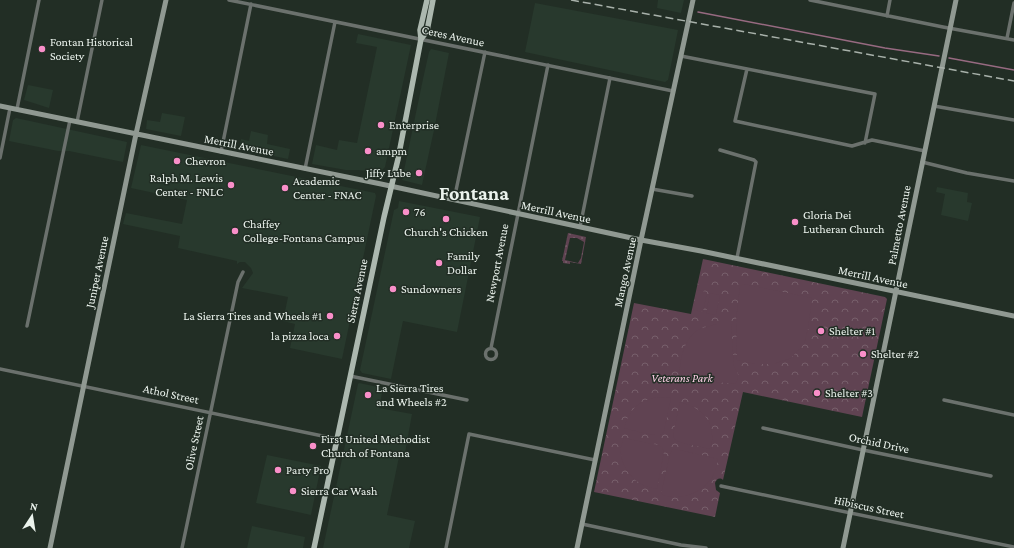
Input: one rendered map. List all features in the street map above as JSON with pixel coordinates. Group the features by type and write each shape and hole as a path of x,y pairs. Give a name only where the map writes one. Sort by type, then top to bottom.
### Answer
{"main road":[{"name":"Sierra Avenue","path":"314,548 399,151 421,39 420,30 427,0"},
{"name":"Sierra Avenue","path":"421,39 427,31 433,0"}],"street":[{"path":"17,109 39,0"},
{"path":"77,122 102,0"},
{"name":"Juniper Avenue","path":"50,548 136,134 166,0"},
{"name":"Ceres Avenue","path":"229,0 673,91"},
{"name":"Mango Avenue","path":"577,548 693,0"},
{"path":"810,0 824,1 887,16 1014,40"},
{"path":"887,16 890,0"},
{"name":"Palmetto Avenue","path":"843,548 956,0"},
{"path":"1007,38 1014,3"},
{"path":"221,152 251,4"},
{"path":"305,169 335,22"},
{"path":"454,200 485,52"},
{"path":"681,56 875,94 865,143"},
{"name":"Newport Avenue","path":"491,348 548,65"},
{"path":"747,69 735,121 852,146 872,140 925,151"},
{"path":"580,227 610,78"},
{"name":"Merrill Avenue","path":"0,106 391,186 641,240 736,258 1014,316"},
{"path":"934,106 1014,120"},
{"path":"0,158 10,108"},
{"path":"27,326 70,120"},
{"path":"720,150 754,160 756,162 736,258"},
{"path":"922,162 1014,182"},
{"path":"652,189 692,196"},
{"name":"Olive Street","path":"182,548 238,282 243,272"},
{"name":"Athol Street","path":"0,369 337,439"},
{"path":"350,376 467,400"},
{"path":"944,400 1014,415"},
{"name":"Orchid Drive","path":"762,428 991,476"},
{"path":"446,548 469,434 595,460"},
{"name":"Hibiscus Street","path":"721,486 1014,547"},
{"path":"582,524 706,548"}],"shaded area":[{"path":"658,0 684,0 681,13 657,8"},
{"path":"535,3 678,30 668,80 665,82 525,52"},
{"path":"358,34 411,45 385,167 380,172 346,170 312,164 316,145 337,150 339,140 357,143 377,47 356,43"},
{"path":"431,49 449,53 422,185 402,180 423,79"},
{"path":"28,85 53,90 49,108 24,100"},
{"path":"162,113 185,117 181,136 146,129 147,120 160,122"},
{"path":"16,118 127,142 123,162 9,141 13,120"},
{"path":"251,131 268,135 267,144 290,149 288,159 239,149 241,139 249,141"},
{"path":"141,145 375,193 376,196 342,359 290,348 295,324 283,321 288,297 242,288 253,273 251,268 245,262 240,262 237,264 237,261 178,248 180,236 123,224 126,213 182,224 187,200 131,188"},
{"path":"937,187 968,193 967,202 972,203 968,221 941,215 945,194 936,192"},
{"path":"399,201 480,217 457,332 403,321 391,379 362,373 360,370 394,210 398,208"},
{"path":"359,383 383,388 379,408 412,414 405,453 400,452 387,515 415,521 409,548 323,548"},
{"path":"267,455 321,466 311,515 256,503"},
{"path":"252,526 305,537 303,548 247,548"}],"green space":[{"path":"568,233 586,237 581,264 570,262 570,264 563,263 562,261","holes":["570,238 577,238 584,242 581,258 578,263 565,260"]},
{"name":"Veterans Park","path":"703,259 885,297 887,299 862,417 743,392 723,480 718,479 715,483 716,490 720,493 715,517 594,492 634,303 691,314"},
{"path":"744,284 812,298 808,329 804,344 791,358 774,364 755,364 737,360 736,320 740,286"},
{"path":"697,290 707,292 703,312 693,310"},
{"path":"710,293 720,296 715,315 706,313"},
{"path":"717,324 731,324 734,366 738,374 735,384 680,378 681,358 685,345 689,339 698,330"},
{"path":"659,397 671,398 664,431 662,434 653,435 624,428 629,415 636,406 646,400"},
{"path":"680,402 696,409 707,418 712,432 711,449 682,443 674,439 673,435"},
{"path":"624,438 662,447 664,452 657,489 641,484 631,476 627,470 621,457"},
{"path":"676,449 718,459 711,479 701,489 681,497 661,494 670,454 672,450"}],"waterway":[{"path":"698,12 885,48 939,56"},
{"path":"949,58 1014,70"}],"railway":[{"path":"571,0 1014,81"}],"place":[{"name":"Fontan Historical Society","path":"42,49"},
{"name":"Enterprise","path":"381,125"},
{"name":"ampm","path":"368,151"},
{"name":"Chevron","path":"177,161"},
{"name":"Jiffy Lube","path":"419,173"},
{"name":"Ralph M. Lewis Center - FNLC","path":"231,185"},
{"name":"Academic Center - FNAC","path":"285,188"},
{"name":"76","path":"406,212"},
{"name":"Church's Chicken","path":"446,219"},
{"name":"Gloria Dei Lutheran Church","path":"795,222"},
{"name":"Chaffey College-Fontana Campus","path":"235,231"},
{"name":"Family Dollar","path":"439,263"},
{"name":"Sundowners","path":"393,289"},
{"name":"La Sierra Tires and Wheels #1","path":"330,316"},
{"name":"Shelter #1","path":"821,331"},
{"name":"la pizza loca","path":"337,336"},
{"name":"Shelter #2","path":"863,354"},
{"name":"Shelter #3","path":"817,393"},
{"name":"La Sierra Tires and Wheels #2","path":"368,395"},
{"name":"First United Methodist Church of Fontana","path":"313,446"},
{"name":"Party Pro","path":"278,470"},
{"name":"Sierra Car Wash","path":"293,491"}],"district":[{"name":"Fontana","path":"474,193"}]}
